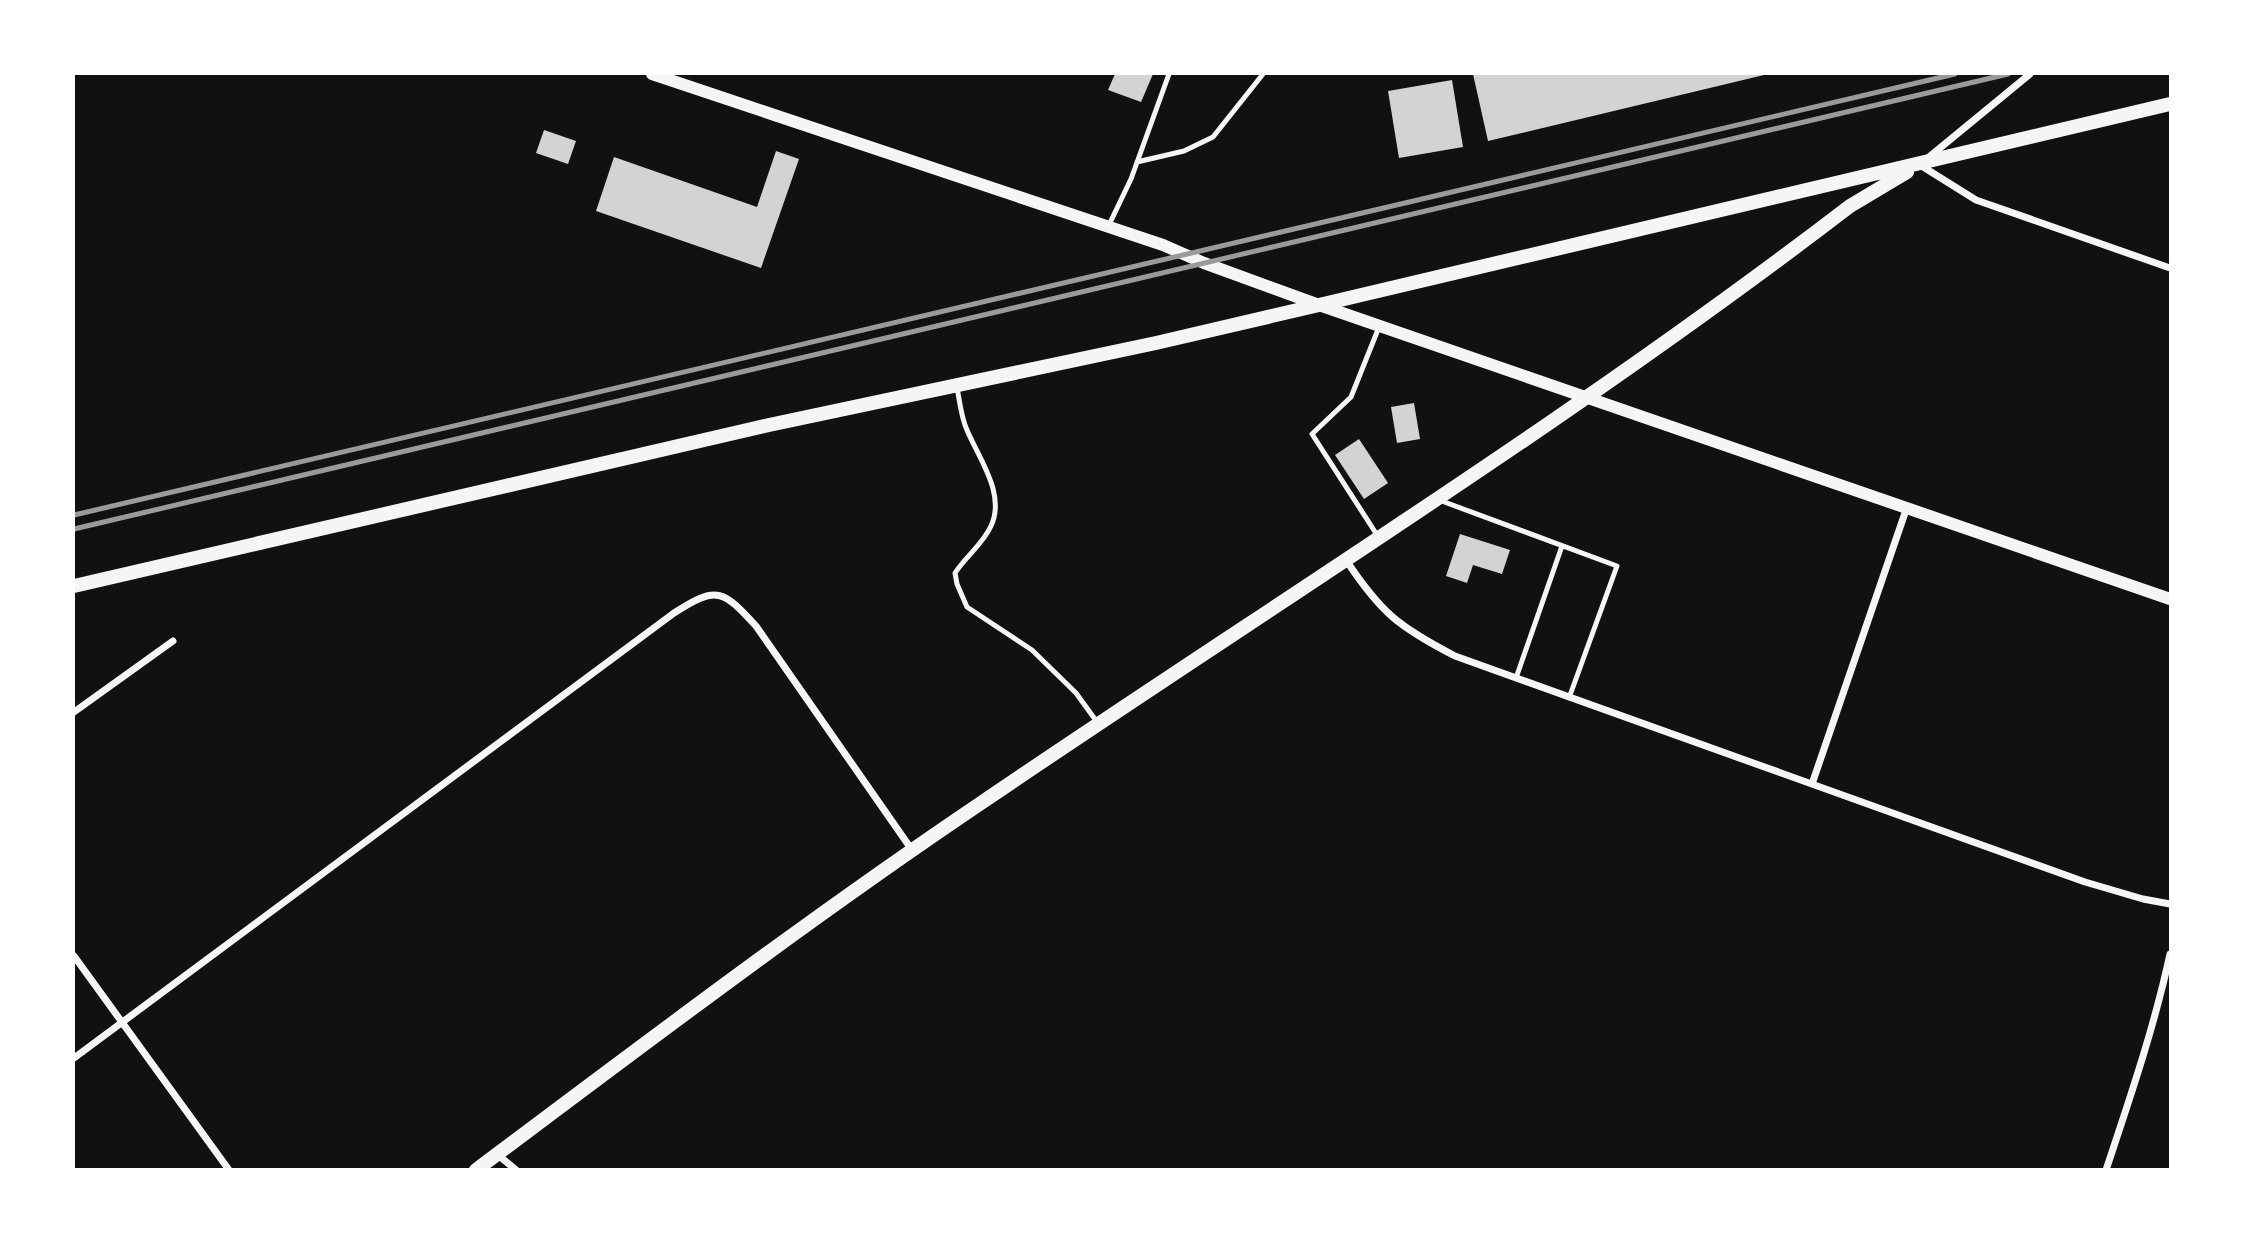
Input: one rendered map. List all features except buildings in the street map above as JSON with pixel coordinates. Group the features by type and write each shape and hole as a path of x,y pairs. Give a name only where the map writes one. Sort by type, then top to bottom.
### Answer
{"main road":[{"path":"74,586 544,475 1319,305 2171,104"},
{"path":"476,1170 740,972 912,851 1586,398 1850,206 1920,165"}],"street":[{"path":"652,74 1163,245 1319,305 2171,599"},
{"path":"2030,74 1920,165 1976,200 2171,268"},
{"path":"1812,784 1907,508"},
{"path":"1346,560 1382,608 1416,636 1455,656 2085,881 2143,899 2171,904"},
{"path":"74,1058 674,613 694,600 712,594 723,595 733,601 756,626 912,851"},
{"path":"74,712 173,641"},
{"path":"2106,1170 2140,1069 2171,954"},
{"path":"74,956 229,1170"},
{"path":"497,1154 516,1170"}],"lane":[{"path":"1108,227 1137,162 1169,74"},
{"path":"1137,162 1184,151 1213,137 1263,74"},
{"path":"1378,538 1312,434 1351,397 1380,326"},
{"path":"957,384 966,428 979,454 997,505 992,525 981,543 955,573 957,584 967,607 1032,650 1076,693 1098,724"},
{"path":"1437,499 1617,566 1569,698"},
{"path":"1516,678 1562,546"}],"railway":[{"path":"74,515 1955,74"},
{"path":"74,529 2008,74"}]}
